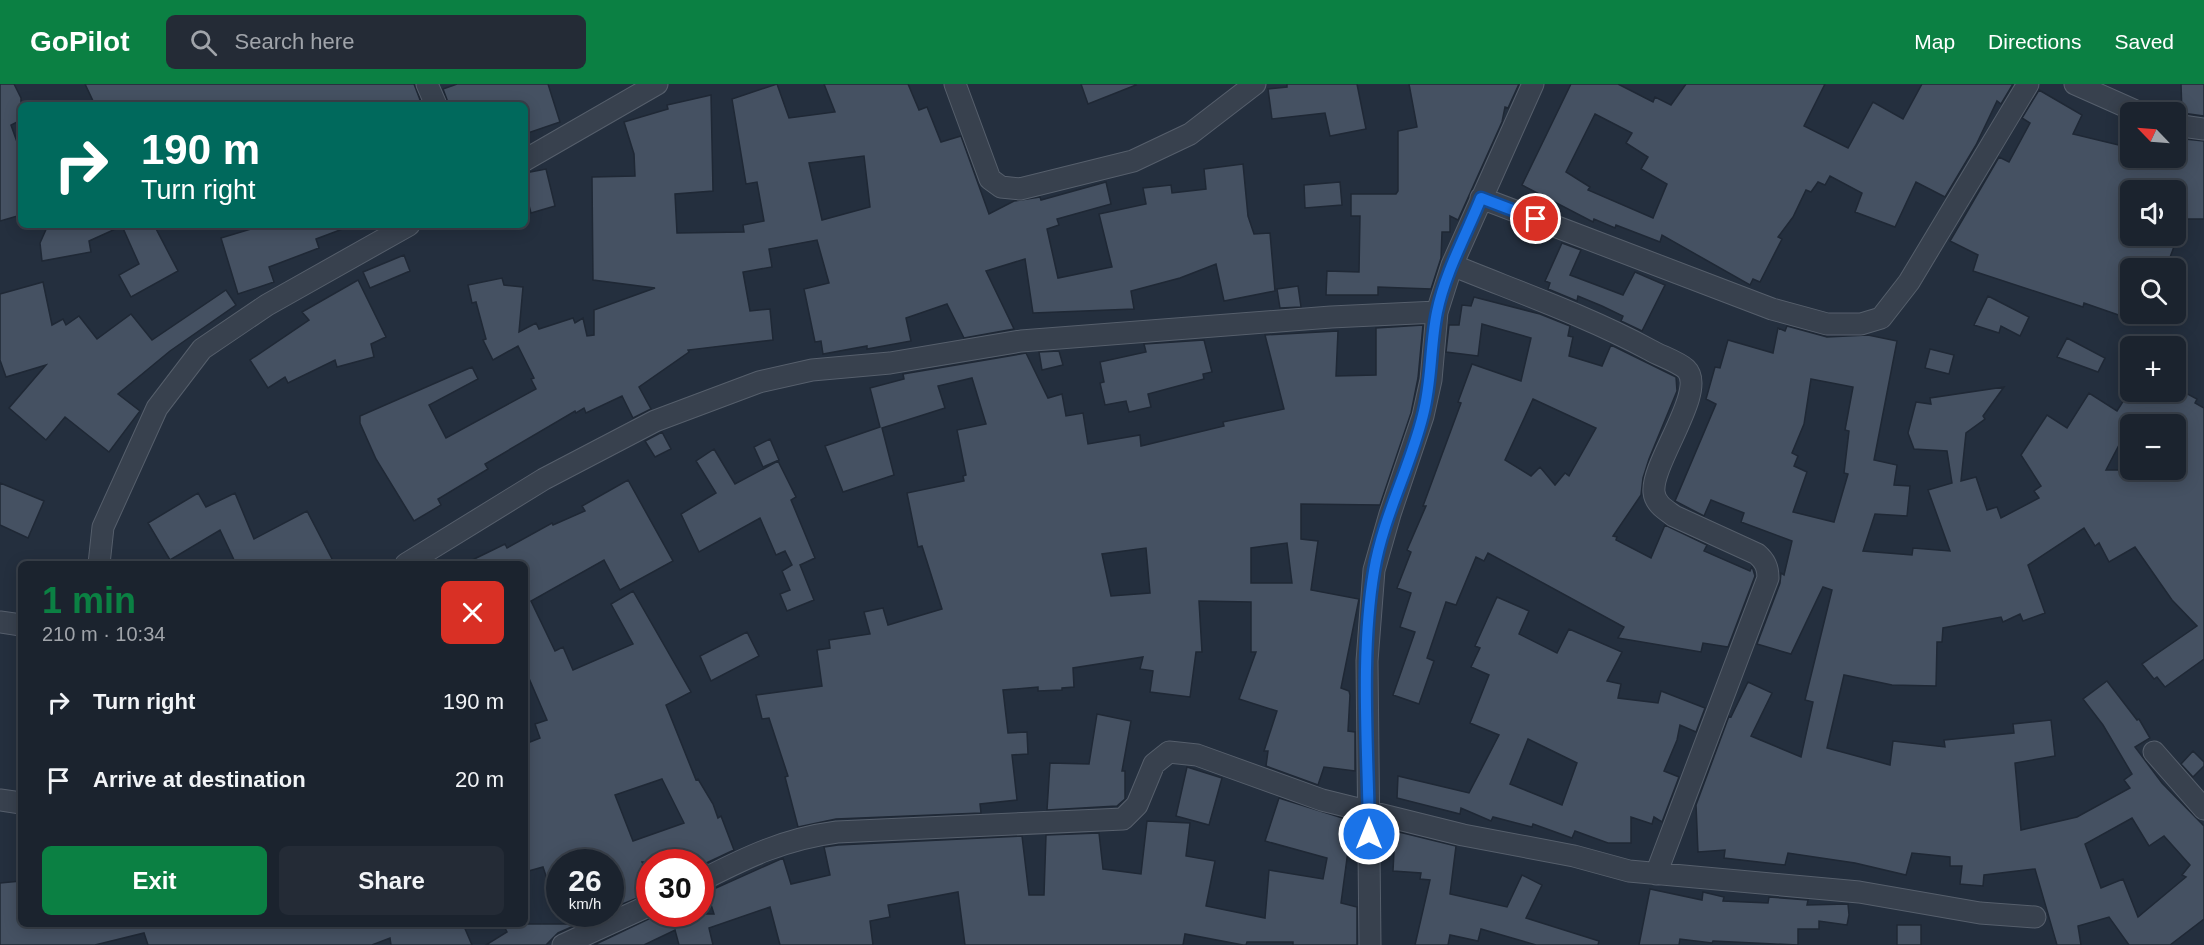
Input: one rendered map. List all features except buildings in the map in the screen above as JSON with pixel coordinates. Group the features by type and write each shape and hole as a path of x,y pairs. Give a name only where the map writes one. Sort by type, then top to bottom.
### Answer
{"street":[{"path":"427,84 435,102"},
{"path":"528,158 657,84"},
{"path":"955,84 990,179 1001,187 1020,189 1133,161 1190,134 1255,84"},
{"path":"1370,945 1367,661 1374,570 1423,416 1431,380 1437,312 1452,266 1533,84"},
{"path":"1481,198 1773,309 1827,324 1861,324 1881,318 1909,282 2028,84"},
{"path":"2075,84 2120,104"},
{"path":"2186,127 2204,129"},
{"path":"99,561 103,527 157,408 202,349 267,305 405,228"},
{"path":"1452,266 1623,336 1686,369 1693,380 1691,392 1665,453 1654,492 1656,500 1663,509 1674,516 1757,554 1764,561 1768,570 1768,578 1656,874"},
{"path":"411,561 544,480 655,422 759,382 812,370 890,363 1021,341 1330,317 1437,312"},
{"path":"0,622 18,625"},
{"path":"714,874 755,853 802,836 837,832 1123,819 1137,805 1154,764 1169,752 1197,755 1322,800 1368,812 1463,835 1574,856 1629,871 1860,892 1980,913 2035,917"},
{"path":"2154,752 2204,809"},
{"path":"0,800 18,803"},
{"path":"563,945 636,911"}],"route":[{"path":"1369,834 1367,661 1374,570 1423,416 1431,380 1437,312 1452,266 1481,198 1536,219"}]}
